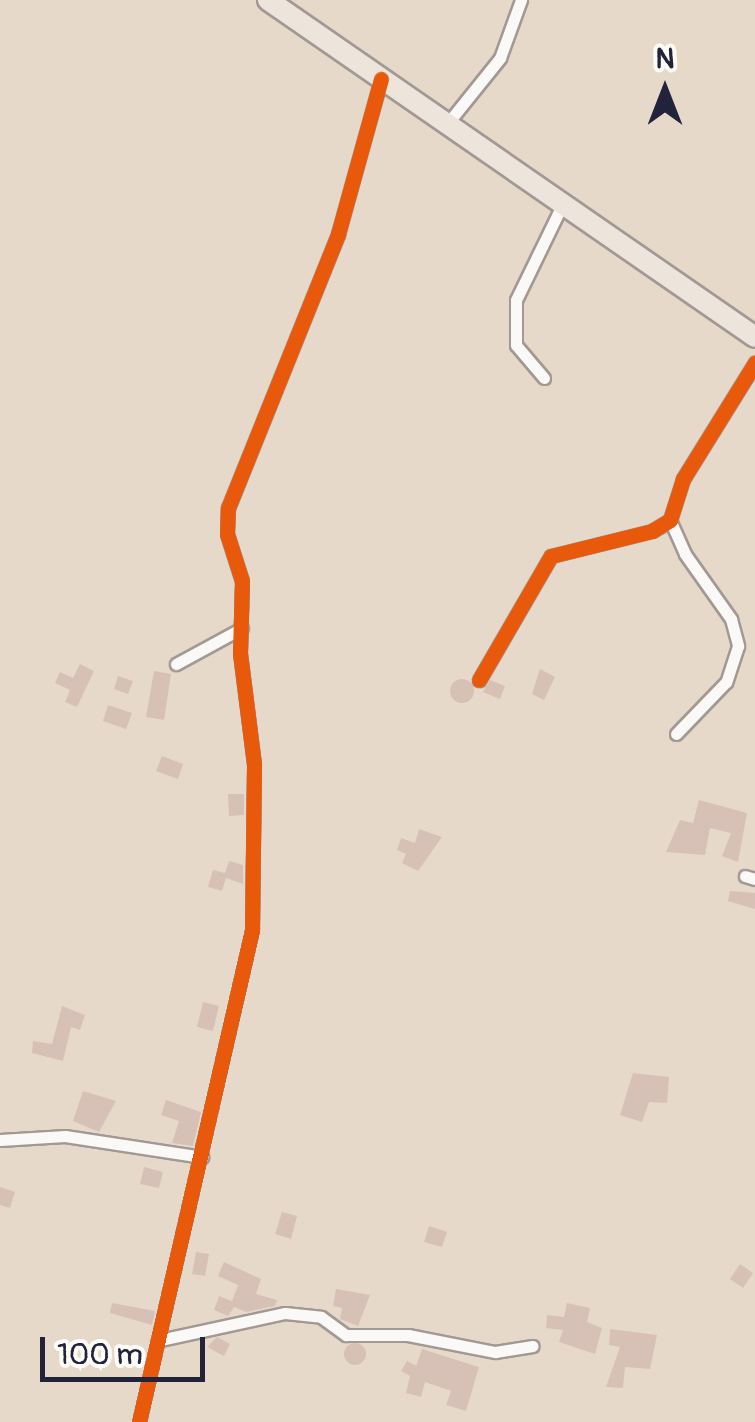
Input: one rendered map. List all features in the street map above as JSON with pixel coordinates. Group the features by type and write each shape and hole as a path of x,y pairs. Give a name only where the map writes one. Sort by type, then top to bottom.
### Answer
{"highway":[{"path":"268,0 755,336"}],"street":[{"path":"447,124 500,58 521,0"},
{"path":"138,1422 252,930 257,837 242,581 227,534 228,508 338,234 381,79"},
{"path":"544,378 516,345 516,300 563,203"},
{"path":"478,680 551,556 656,530 670,520 683,479 755,362"},
{"path":"670,520 685,554 731,619 738,646 726,682 676,734"},
{"path":"176,664 242,628"},
{"path":"0,1140 65,1136 202,1157"},
{"path":"160,1340 285,1313 322,1317 346,1336 408,1335 495,1352 533,1346"}],"building":[{"path":"80,664 94,671 77,707 65,702 70,690 55,683 60,672 73,678"},
{"path":"540,669 555,677 544,700 532,694"},
{"path":"154,671 171,674 164,720 146,717"},
{"path":"118,676 133,681 128,694 114,689"},
{"path":"462,679 471,682 471,700 462,703 453,700 450,691 453,682"},
{"path":"490,680 505,686 500,699 483,692"},
{"path":"108,705 132,713 126,729 103,721"},
{"path":"162,756 183,764 178,779 156,771"},
{"path":"228,794 244,794 244,815 229,816"},
{"path":"699,800 747,813 738,862 722,856 731,833 710,828 705,855 666,852 680,820 693,823"},
{"path":"419,829 442,837 418,871 402,863 406,854 397,850 401,838 415,843"},
{"path":"229,861 243,865 243,884 226,878 222,891 208,887 213,870 225,873"},
{"path":"730,891 755,893 755,909 728,901"},
{"path":"203,1002 219,1006 213,1031 197,1027"},
{"path":"62,1006 85,1015 80,1030 71,1027 63,1061 32,1053 33,1041 52,1044"},
{"path":"633,1073 669,1077 667,1103 649,1102 642,1122 620,1115"},
{"path":"83,1091 116,1101 99,1132 73,1121"},
{"path":"166,1100 201,1112 193,1146 172,1143 179,1121 161,1115"},
{"path":"144,1167 163,1172 159,1188 140,1184"},
{"path":"0,1187 15,1192 10,1208 0,1205"},
{"path":"282,1212 297,1216 291,1239 275,1234"},
{"path":"429,1226 447,1232 442,1247 424,1242"},
{"path":"196,1252 209,1254 205,1276 192,1274"},
{"path":"224,1262 261,1279 256,1294 277,1300 275,1306 246,1312 234,1307 228,1316 214,1310 219,1296 232,1301 238,1285 218,1276"},
{"path":"740,1264 753,1273 743,1288 730,1279"},
{"path":"336,1289 370,1295 358,1326 340,1319 342,1308 333,1306"},
{"path":"112,1303 155,1311 152,1325 110,1313"},
{"path":"567,1303 590,1308 587,1322 602,1328 595,1354 559,1342 563,1330 546,1328 547,1315 564,1317"},
{"path":"610,1329 657,1335 650,1369 625,1367 623,1388 606,1387 620,1347 609,1345"},
{"path":"217,1337 230,1344 224,1356 207,1347"},
{"path":"355,1343 366,1354 355,1365 344,1354"},
{"path":"422,1349 479,1367 466,1411 446,1405 451,1391 425,1382 421,1397 406,1393 410,1376 401,1371 407,1361 416,1366"}],"cycle path":[{"path":"139,1422 252,930 254,764 240,653 242,581 227,534 228,508 338,234 381,79"},
{"path":"479,680 551,556 652,531 670,520 683,479 755,363"}]}
